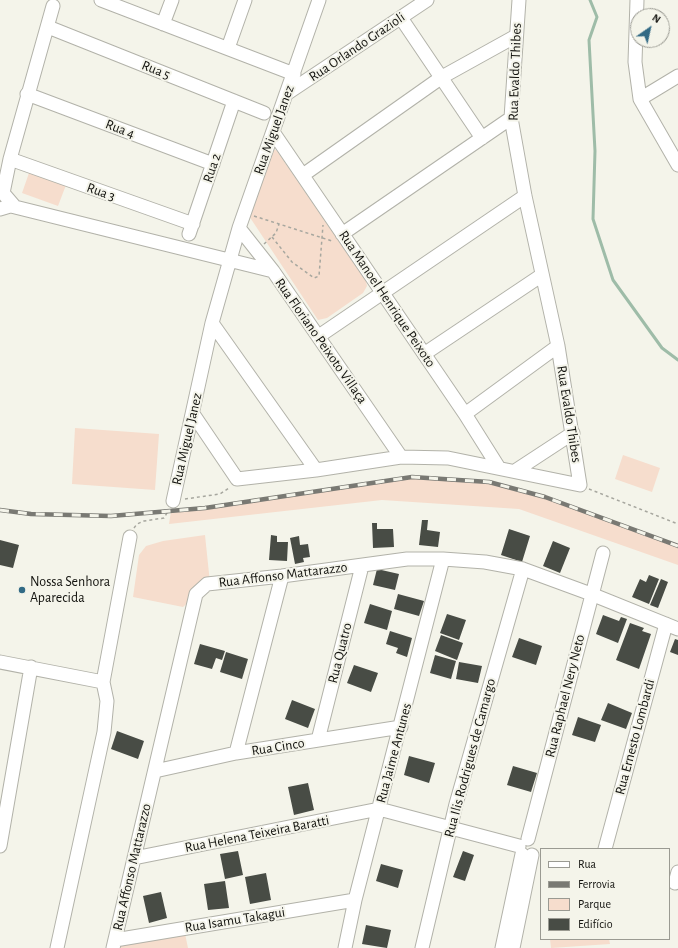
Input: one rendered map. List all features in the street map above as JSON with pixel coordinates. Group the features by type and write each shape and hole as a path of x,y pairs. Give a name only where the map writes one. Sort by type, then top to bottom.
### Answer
{"street":[{"path":"101,0 294,74"},
{"path":"163,24 172,0"},
{"path":"228,48 245,0"},
{"name":"Rua Orlando Grazioli","path":"286,94 427,0"},
{"name":"Rua Evaldo Thibes","path":"239,478 316,470 400,457 448,458 580,485 558,346 525,196 512,118 519,0"},
{"path":"637,0 635,62 640,99 678,165"},
{"name":"Rua Miguel Janez","path":"173,501 212,323 239,228 319,1"},
{"path":"15,207 3,193 10,159 27,94 53,6"},
{"path":"401,18 482,138"},
{"name":"Rua 5","path":"48,27 264,112"},
{"path":"304,175 442,77 516,36"},
{"path":"640,99 678,76"},
{"name":"Rua 4","path":"27,94 214,164"},
{"name":"Rua 2","path":"191,229 234,101"},
{"path":"342,234 512,118"},
{"name":"Rua Manoel Henrique Peixoto","path":"273,132 304,175 350,246 465,414 499,468"},
{"name":"Rua 3","path":"10,159 191,229"},
{"path":"319,336 525,196"},
{"path":"0,209 10,206 15,207 273,271"},
{"name":"Rua Floriano Peixoto Villaça","path":"239,228 273,271 319,336 400,457"},
{"path":"424,354 542,275"},
{"path":"212,323 316,470"},
{"path":"465,414 558,346"},
{"path":"193,414 239,478"},
{"path":"516,471 572,433"},
{"path":"57,948 104,732 107,701 103,682 130,537"},
{"name":"Rua Raphael Nery Neto","path":"530,849 591,594 603,553"},
{"name":"Rua Affonso Mattarazzo","path":"114,944 196,594 207,584 362,566 407,559 443,559 485,562 523,569 591,594 672,627"},
{"name":"Rua Jaime Antunes","path":"345,948 355,900 401,727 443,559"},
{"name":"Rua Quatro","path":"318,740 362,566"},
{"name":"Rua Ilis Rodrigues de Camargo","path":"422,948 450,827 523,569"},
{"path":"236,753 282,576"},
{"name":"Rua Ernesto Lombardi","path":"605,848 672,627"},
{"path":"0,662 103,682"},
{"path":"0,846 31,667"},
{"name":"Rua Cinco","path":"155,771 236,753 401,727"},
{"path":"379,809 530,849"},
{"name":"Rua Helena Teixeira Baratti","path":"134,858 379,809"},
{"path":"502,948 530,849"},
{"path":"512,948 530,849"},
{"name":"Rua Isamu Takagui","path":"114,944 355,900"}],"path":[{"path":"272,237 292,262 314,278 319,276 325,208"},
{"path":"244,213 350,246"},
{"path":"256,249 276,233 279,224"},
{"path":"130,537 137,524 144,520 164,518 173,501 220,494 239,478"},
{"path":"580,485 678,524"}],"green space":[{"path":"272,148 277,151 366,281 367,286 363,293 327,318 318,320 249,216"},
{"path":"29,173 66,185 58,206 22,193"},
{"path":"75,428 159,434 155,490 72,484"},
{"path":"623,455 660,468 652,492 615,479"},
{"path":"412,477 489,482 545,497 678,546 678,565 519,509 382,500 169,524 171,511 205,508"},
{"path":"205,535 210,583 183,607 133,597 139,555 146,546 163,541"},
{"path":"184,929 188,948 113,948 115,940"},
{"path":"550,940 609,940 610,944 551,948"}],"building":[{"path":"422,520 428,520 427,530 440,532 438,547 419,545"},
{"path":"372,523 377,523 377,529 393,529 394,547 373,548"},
{"path":"509,529 530,536 522,562 501,555"},
{"path":"271,535 277,536 277,542 288,542 287,561 269,560"},
{"path":"299,536 300,545 308,544 310,557 303,558 304,562 295,564 290,538"},
{"path":"0,540 19,545 13,568 0,565"},
{"path":"553,541 570,548 560,573 543,566"},
{"path":"377,569 399,574 395,590 373,585"},
{"path":"649,575 659,579 649,604 632,597 640,579 646,582"},
{"path":"661,579 668,582 658,608 650,605"},
{"path":"398,594 424,601 419,616 394,609"},
{"path":"370,604 392,611 387,630 364,623"},
{"path":"447,614 466,620 459,640 440,633"},
{"path":"603,615 619,621 621,617 627,619 618,643 596,634"},
{"path":"630,623 644,628 642,631 651,634 639,669 616,660"},
{"path":"390,631 412,638 407,657 396,653 398,648 386,644"},
{"path":"441,635 463,643 457,660 435,651"},
{"path":"519,638 542,646 536,665 512,657"},
{"path":"675,639 678,640 678,655 670,652"},
{"path":"200,644 225,651 222,660 216,658 212,669 194,664"},
{"path":"226,652 248,659 242,679 220,672"},
{"path":"435,655 456,661 451,679 430,673"},
{"path":"459,662 482,666 478,683 456,679"},
{"path":"354,665 378,673 371,692 347,683"},
{"path":"292,700 315,709 308,728 285,719"},
{"path":"608,703 632,713 626,729 601,720"},
{"path":"578,717 601,725 595,742 572,735"},
{"path":"117,731 144,741 138,759 111,749"},
{"path":"409,756 435,763 429,783 404,775"},
{"path":"513,766 537,773 531,792 507,785"},
{"path":"308,783 314,810 294,815 288,787"},
{"path":"238,851 243,875 225,879 220,854"},
{"path":"463,851 474,855 465,881 453,877"},
{"path":"381,864 403,870 398,888 376,881"},
{"path":"266,873 271,900 250,904 245,877"},
{"path":"225,881 229,908 208,910 204,884"},
{"path":"161,892 167,918 149,923 143,896"},
{"path":"366,925 391,930 387,948 362,944"}],"waterway":[{"path":"590,0 597,17 589,40 595,151 593,219 613,280 662,348 678,360"}],"railway":[{"path":"0,510 31,514 111,516 205,508 412,477 489,482 545,497 678,546"}],"place":[{"name":"Nossa Senhora Aparecida","path":"22,590"}]}
